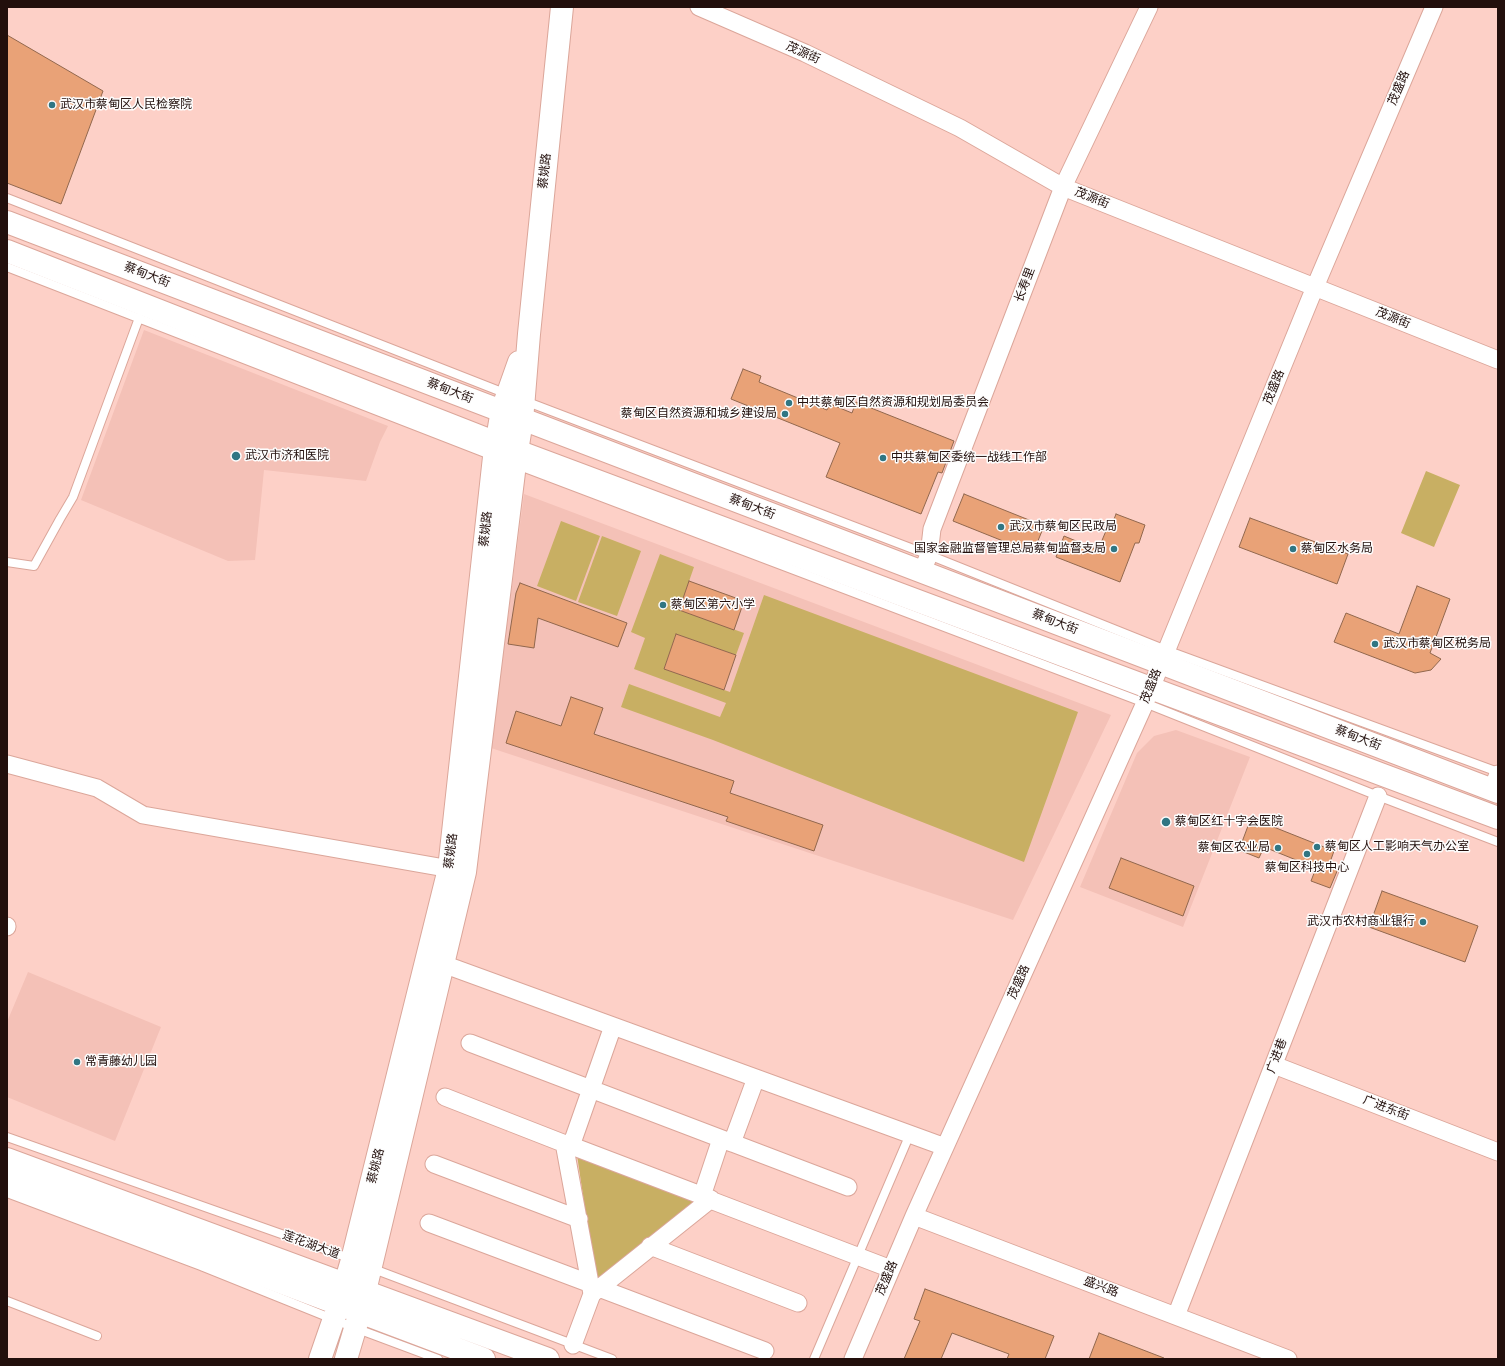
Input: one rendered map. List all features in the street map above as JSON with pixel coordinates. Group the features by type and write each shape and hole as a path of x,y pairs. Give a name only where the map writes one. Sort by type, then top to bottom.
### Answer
{"main road":[{"name":"蔡姚路","path":"320,1359 361,1264 457,870 505,456 529,334 562,7"},
{"name":"蔡甸大街","path":"7,222 514,406 926,563 1163,656 1497,782"},
{"path":"7,251 505,456 1148,696 1498,818"},
{"name":"莲花湖大道","path":"7,1159 345,1300 357,1320 484,1359"},
{"name":"莲花湖大道","path":"7,1179 345,1300 548,1359"},
{"path":"346,1359 357,1320"}],"street":[{"name":"茂源街","path":"699,7 805,53 960,128 1063,187 1498,360"},
{"name":"长寿里","path":"926,563 932,530 1063,187 1149,7"},
{"name":"茂盛路","path":"853,1359 914,1216 1148,696 1314,287 1434,7"},
{"path":"7,764 96,788 143,815 457,870"},
{"name":"广进巷","path":"1176,1316 1378,796"},
{"path":"436,961 945,1147"},
{"path":"594,1289 579,1219 567,1144 591,1089 613,1026"},
{"path":"470,1043 848,1187"},
{"name":"广进东街","path":"1274,1065 1498,1152"},
{"path":"573,1344 594,1289 650,1246 706,1198 727,1141 756,1078"},
{"path":"444,1097 891,1269"},
{"path":"434,1164 579,1219"},
{"name":"盛兴路","path":"914,1216 1288,1359"},
{"path":"429,1223 594,1289 765,1351"},
{"path":"650,1246 798,1303"}],"lane":[{"path":"7,198 514,406"},
{"path":"7,267 505,456"},
{"path":"7,562 34,566 73,497 139,318"},
{"path":"1148,696 1378,796 1498,842"},
{"path":"814,1359 910,1134"},
{"name":"莲花湖大道","path":"7,1137 361,1264 612,1359"},
{"name":"莲花湖大道","path":"7,1193 201,1266 345,1300"},
{"path":"7,1301 96,1336"},
{"name":"莲花湖大道","path":"357,1320 438,1359"}],"shaded area":[{"name":"武汉市济和医院","path":"144,330 388,426 380,442 366,481 264,470 255,560 228,561 81,500"},
{"path":"1426,471 1460,485 1434,547 1401,533"},
{"name":"蔡甸区第六小学","path":"524,494 1111,715 1013,920 491,748"},
{"path":"561,521 600,536 576,601 537,586"},
{"path":"602,536 641,551 617,616 578,602"},
{"path":"660,554 694,567 679,610 744,633 736,655 676,634 664,669 730,692 764,595 1078,712 1024,862 713,740 621,707 629,684 720,717 726,703 634,669 645,638 631,632"},
{"name":"蔡甸区红十字会医院","path":"1176,730 1250,757 1183,927 1080,887 1137,753 1154,736"},
{"name":"常青藤幼儿园","path":"28,972 161,1027 115,1141 7,1097 7,1022"},
{"path":"577,1155 695,1200 596,1283"}],"building":[{"name":"武汉市蔡甸区人民检察院","path":"7,35 103,91 61,204 7,183"},
{"path":"743,369 761,376 759,382 827,410 830,404 852,413 856,402 954,441 942,473 938,472 921,514 826,477 840,443 731,399"},
{"path":"964,494 1044,526 1033,553 953,521"},
{"path":"1116,514 1145,525 1139,543 1135,543 1120,582 1056,557 1064,536 1098,550 1108,526 1111,527"},
{"path":"1250,518 1348,554 1337,584 1239,547"},
{"path":"689,581 744,601 734,630 679,610"},
{"path":"520,583 627,623 618,647 538,618 534,648 508,644 516,593"},
{"path":"1417,586 1450,599 1430,653 1441,659 1431,670 1415,673 1334,642 1346,613 1399,634"},
{"path":"676,634 736,655 724,690 664,669"},
{"path":"571,697 603,708 594,734 734,781 730,793 823,825 814,851 726,821 728,817 506,743 516,711 561,726"},
{"name":"蔡甸区科技中心","path":"1251,818 1334,851 1329,865 1338,869 1330,888 1311,881 1316,868 1264,847 1259,858 1239,850"},
{"path":"1121,858 1194,886 1183,916 1109,888"},
{"path":"1382,891 1478,926 1465,962 1369,927"},
{"path":"925,1289 1054,1336 1045,1359 1007,1359 1009,1354 952,1333 941,1359 904,1359 920,1321 914,1319"},
{"path":"1099,1333 1164,1358 1164,1359 1089,1359"}],"place":[{"name":"武汉市蔡甸区人民检察院","path":"52,105"},
{"name":"中共蔡甸区自然资源和规划局委员会","path":"789,403"},
{"name":"蔡甸区自然资源和城乡建设局","path":"785,414"},
{"name":"武汉市济和医院","path":"236,456"},
{"name":"中共蔡甸区委统一战线工作部","path":"883,458"},
{"name":"武汉市蔡甸区民政局","path":"1001,527"},
{"name":"国家金融监督管理总局蔡甸监督支局","path":"1114,549"},
{"name":"蔡甸区水务局","path":"1293,549"},
{"name":"蔡甸区第六小学","path":"663,605"},
{"name":"武汉市蔡甸区税务局","path":"1375,644"},
{"name":"蔡甸区红十字会医院","path":"1166,822"},
{"name":"蔡甸区人工影响天气办公室","path":"1317,847"},
{"name":"蔡甸区农业局","path":"1278,848"},
{"name":"蔡甸区科技中心","path":"1307,854"},
{"name":"武汉市农村商业银行","path":"1423,922"},
{"name":"常青藤幼儿园","path":"77,1062"}]}
